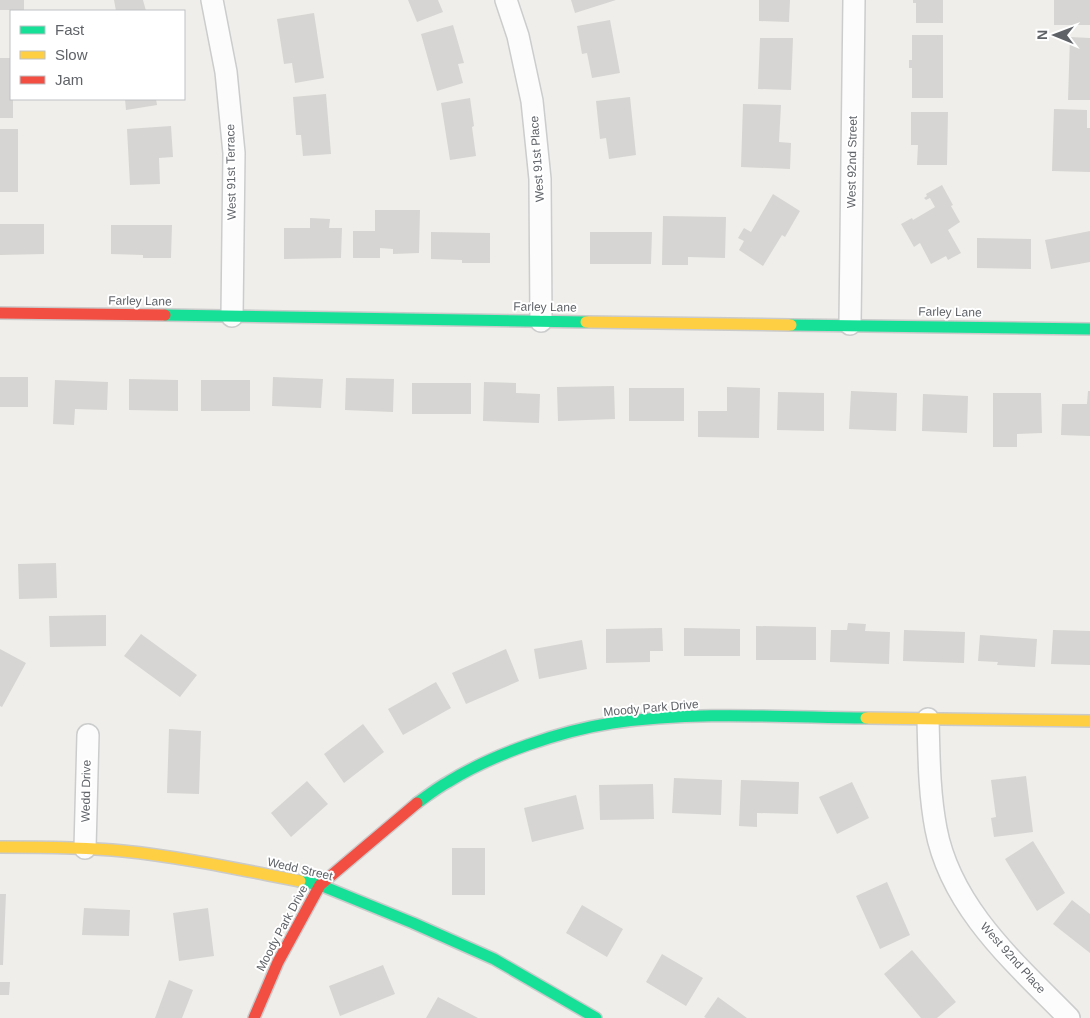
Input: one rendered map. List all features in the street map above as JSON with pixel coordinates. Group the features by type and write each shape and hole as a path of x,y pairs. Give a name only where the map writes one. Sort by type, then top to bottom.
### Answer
{"street":[{"name":"West 91st Terrace","path":"212,0 226,72 234,153 232,316"},
{"name":"West 91st Place","path":"506,0 518,36 532,101 540,179 541,321"},
{"name":"West 92nd Street","path":"850,324 854,0"},
{"name":"Farley Lane","path":"0,313 1090,329"},
{"name":"Moody Park Drive","path":"254,1018 278,962 320,885 412,807 449,782 497,756 558,735 611,723 660,718 713,716 1090,721"},
{"name":"West 92nd Place","path":"928,719 930,789 936,830 942,852 956,887 988,934 1069,1018"},
{"name":"Wedd Drive","path":"85,848 88,735"},
{"name":"Wedd Street","path":"0,847 85,848 124,851 212,864 320,885 494,959 596,1018"}],"building":[{"path":"0,0 24,0 24,10 0,10"},
{"path":"114,0 143,0 146,10 116,10"},
{"path":"408,0 438,0 443,12 417,22"},
{"path":"571,0 616,0 575,13"},
{"path":"759,0 790,0 789,22 759,21"},
{"path":"913,0 943,0 943,23 916,23 916,3 913,3"},
{"path":"1054,0 1090,0 1090,25 1054,25"},
{"path":"314,13 324,78 295,83 292,63 284,64 277,19"},
{"path":"610,20 620,73 592,78 587,53 582,54 577,26"},
{"path":"453,25 464,63 458,64 463,83 437,91 421,34"},
{"path":"912,35 943,35 943,98 912,98 912,68 909,68 909,60 912,60"},
{"path":"1070,37 1090,38 1090,100 1068,100"},
{"path":"760,38 793,38 791,90 758,89"},
{"path":"0,58 10,58 10,100 13,100 13,118 0,118"},
{"path":"326,94 331,154 303,156 301,135 296,135 293,97"},
{"path":"630,97 636,155 609,159 606,138 600,139 596,101"},
{"path":"470,98 476,156 450,160 441,103"},
{"path":"125,100 156,100 157,105 126,110"},
{"path":"743,104 781,105 779,142 791,143 790,169 741,167"},
{"path":"1054,109 1087,110 1087,128 1090,128 1090,172 1052,171"},
{"path":"911,112 948,112 947,165 917,165 918,145 911,145"},
{"path":"171,126 173,157 159,158 160,184 130,185 127,129"},
{"path":"0,129 18,129 18,192 0,192"},
{"path":"942,185 960,222 948,230 961,253 948,260 946,256 931,264 920,243 914,247 901,224 912,218 913,220 935,207 930,198 926,200 924,198 927,196 926,194"},
{"path":"773,194 800,211 785,237 782,235 763,266 739,250 744,241 738,238 744,228 751,232"},
{"path":"375,210 420,210 419,253 393,254 393,249 380,248 380,258 353,258 353,231 375,231"},
{"path":"663,216 726,217 725,258 688,257 688,265 662,265"},
{"path":"310,218 330,219 329,228 342,228 341,258 284,259 284,228 310,228"},
{"path":"0,224 44,224 44,254 0,255"},
{"path":"111,225 172,225 171,258 143,258 143,255 111,254"},
{"path":"1090,231 1090,262 1051,269 1045,240"},
{"path":"431,232 490,233 490,263 462,263 462,260 431,259"},
{"path":"590,232 652,232 651,264 590,264"},
{"path":"977,238 1031,239 1031,269 977,268"},
{"path":"0,377 28,377 28,407 0,407"},
{"path":"273,377 323,379 321,408 272,406"},
{"path":"346,378 394,379 393,412 345,410"},
{"path":"129,379 178,380 178,411 129,410"},
{"path":"55,380 108,382 107,410 75,409 74,425 53,424"},
{"path":"201,380 250,380 250,411 201,411"},
{"path":"484,382 516,383 516,393 540,394 539,423 483,421"},
{"path":"412,383 471,383 471,414 412,414"},
{"path":"614,386 615,419 558,421 557,387"},
{"path":"727,387 760,388 759,438 698,437 698,411 727,411"},
{"path":"629,388 684,388 684,421 629,421"},
{"path":"851,391 897,393 896,431 849,429"},
{"path":"1088,391 1090,391 1090,436 1061,435 1062,404 1087,404"},
{"path":"778,392 824,393 824,431 777,430"},
{"path":"993,393 1041,393 1042,433 1017,434 1017,447 993,447"},
{"path":"923,394 968,396 967,433 922,431"},
{"path":"56,563 57,598 19,599 18,564"},
{"path":"106,615 106,646 50,647 49,616"},
{"path":"848,623 866,624 865,631 890,632 889,664 830,662 831,630 847,630"},
{"path":"756,626 816,627 816,660 756,660"},
{"path":"662,628 663,651 650,651 650,662 606,663 606,629"},
{"path":"684,628 740,629 740,656 684,656"},
{"path":"904,630 965,632 964,663 903,661"},
{"path":"1053,630 1090,631 1090,665 1051,664"},
{"path":"141,634 197,675 180,697 124,656"},
{"path":"980,635 1037,639 1035,667 997,665 998,662 978,661"},
{"path":"582,640 587,669 539,679 534,649"},
{"path":"0,649 26,663 2,707 0,706"},
{"path":"506,649 519,681 466,704 452,673"},
{"path":"436,682 451,708 403,735 388,709"},
{"path":"363,724 384,752 344,783 324,754"},
{"path":"169,729 201,731 199,794 167,793"},
{"path":"1026,776 1033,832 994,837 991,818 996,817 991,780"},
{"path":"674,778 722,780 721,815 672,813"},
{"path":"741,780 799,782 798,814 757,813 757,827 739,826"},
{"path":"307,781 328,804 291,837 271,813"},
{"path":"852,782 869,818 837,834 819,797"},
{"path":"653,784 654,819 600,820 599,785"},
{"path":"576,795 584,829 532,842 524,808"},
{"path":"1033,841 1065,893 1037,911 1005,859"},
{"path":"452,848 485,848 485,895 452,895"},
{"path":"887,882 910,935 880,949 856,896"},
{"path":"0,894 6,894 3,965 0,965"},
{"path":"1072,900 1090,914 1090,953 1053,924"},
{"path":"582,905 623,929 607,957 566,933"},
{"path":"84,908 130,910 129,936 82,935"},
{"path":"208,908 214,956 179,961 173,913"},
{"path":"912,950 956,1002 937,1018 921,1018 884,974"},
{"path":"662,954 703,978 686,1006 646,982"},
{"path":"383,965 395,994 340,1016 329,986"},
{"path":"169,980 193,990 182,1018 155,1018"},
{"path":"0,982 10,982 9,995 0,995"},
{"path":"438,997 478,1018 426,1018"},
{"path":"718,997 747,1018 704,1017"}],"traffic: fast":[{"path":"165,315 586,322"},
{"path":"791,325 1090,329"},
{"path":"417,803 444,784 506,753 549,738 612,723 644,719 707,716 866,718"},
{"path":"300,881 320,885 494,959 596,1018"}],"traffic: slow":[{"path":"586,322 791,325"},
{"path":"866,718 1090,721"},
{"path":"0,847 77,848 123,851 190,860 300,881"}],"traffic: jam":[{"path":"0,313 165,315"},
{"path":"254,1018 278,962 320,885 417,803"}]}
